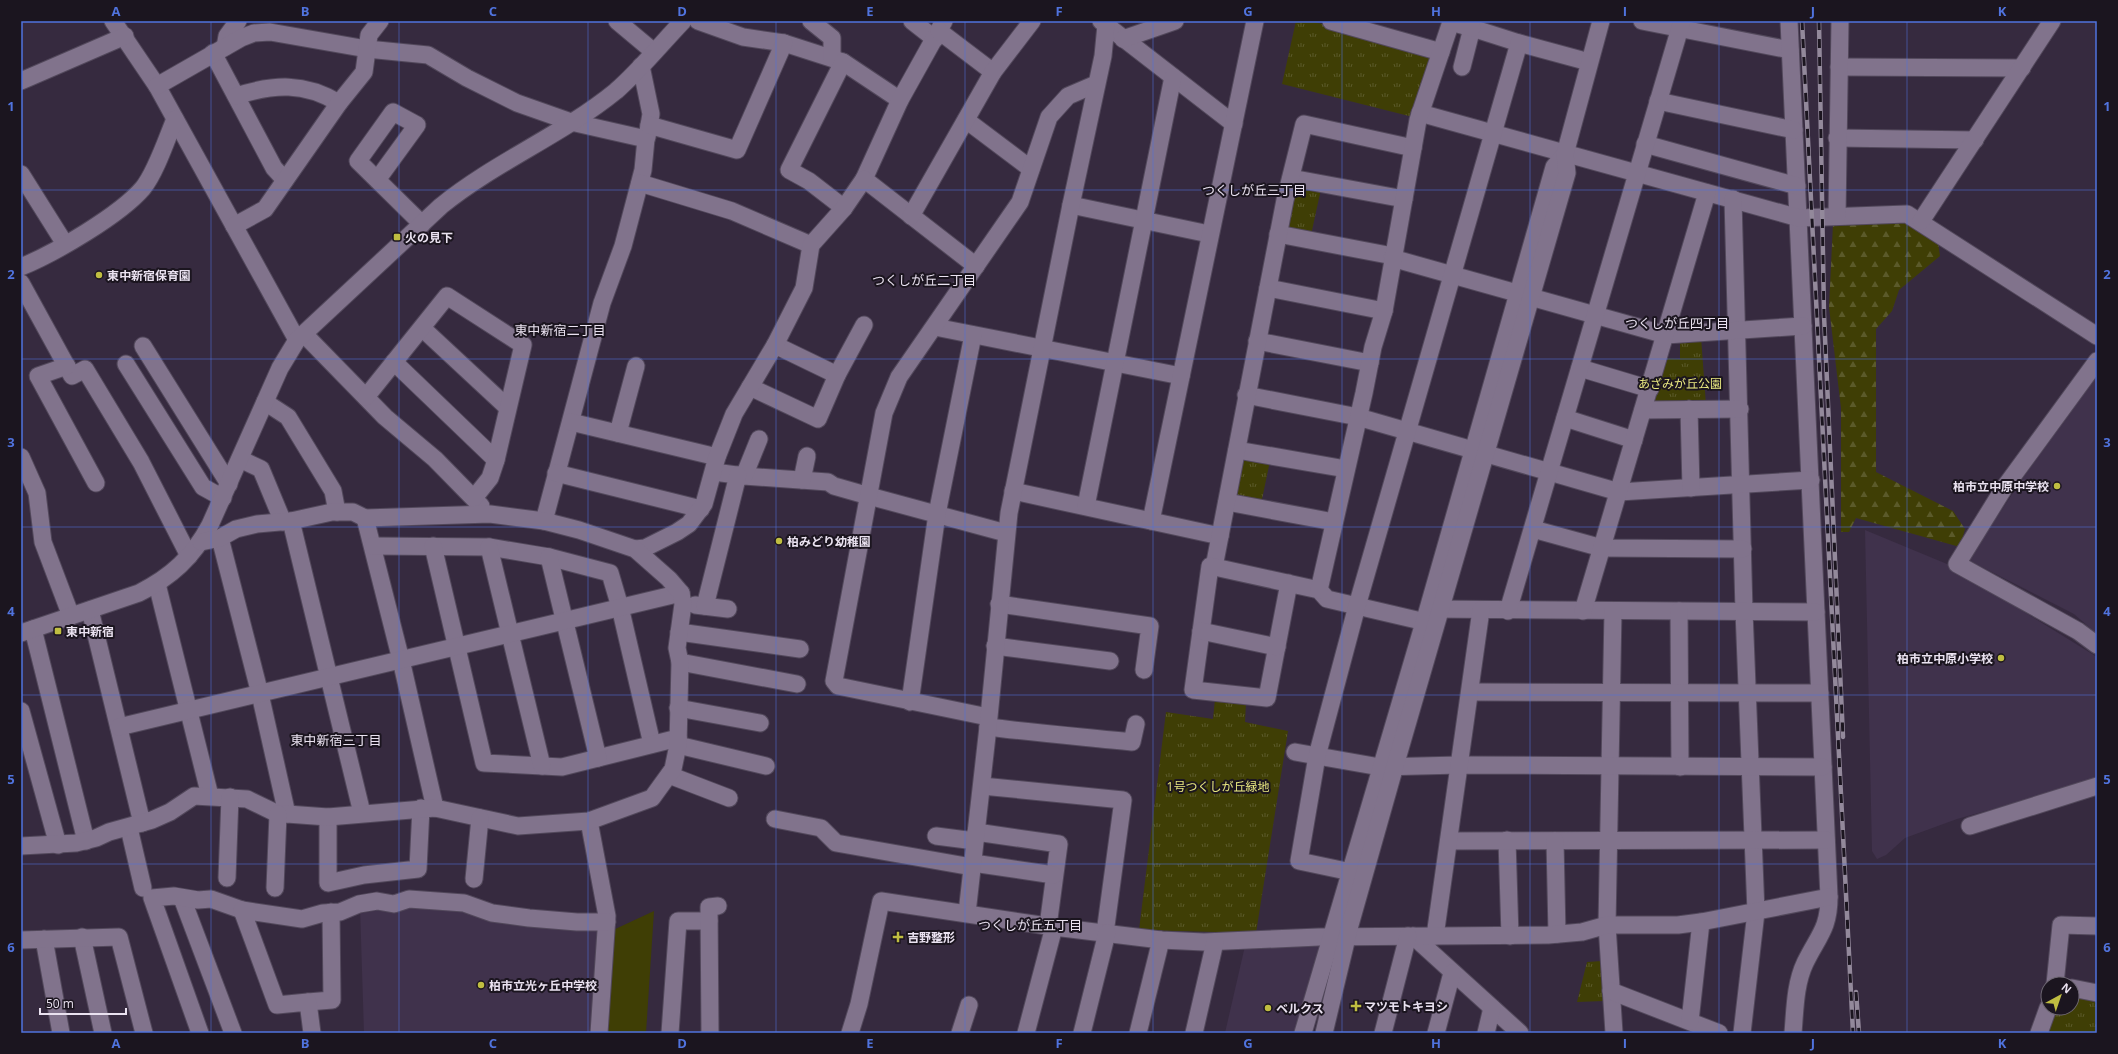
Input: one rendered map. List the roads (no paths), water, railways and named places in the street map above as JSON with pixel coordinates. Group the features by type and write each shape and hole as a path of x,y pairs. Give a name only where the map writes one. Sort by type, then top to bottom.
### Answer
{"street":[{"path":"113,21 125,36 157,86 234,226 300,337 366,397 384,417 435,459 490,514"},
{"path":"219,50 238,21"},
{"path":"234,226 265,209 339,103 364,72 369,35 380,21"},
{"path":"617,21 654,52"},
{"path":"86,841 27,631 139,593 156,584 176,570 201,542 226,491 264,402 285,358 300,337 460,190 571,122 615,91 641,66 683,21"},
{"path":"698,21 743,37 784,43 838,60 900,100"},
{"path":"811,21 832,38 838,60 789,170 809,181 844,208"},
{"path":"912,21 939,30 993,72"},
{"path":"911,216 993,72 1032,21"},
{"path":"1123,39 1175,21"},
{"path":"1151,521 1209,234 1234,124 1255,21"},
{"path":"1331,21 1441,52"},
{"path":"1303,1033 1340,937 1387,767 1525,296 1554,167 1565,154 1601,21"},
{"path":"1642,21 1681,25 1790,50"},
{"path":"1789,21 1829,897 1829,914 1823,934 1806,963 1800,980 1793,1033"},
{"path":"1837,216 1840,21"},
{"path":"1921,222 2052,21"},
{"path":"1319,590 1370,363 1384,311 1420,112 1451,22 1519,43 1589,62"},
{"path":"1103,23 1234,124"},
{"path":"967,913 982,786 1006,533 1013,491 1071,205 1103,56 1103,23"},
{"path":"1508,611 1636,173 1681,25"},
{"path":"1462,66 1472,28"},
{"path":"636,549 645,548 677,532 689,524 700,509 734,414 775,345 804,288 811,245 844,208 864,180 900,100 939,30"},
{"path":"157,86 219,50 254,33 270,32 367,49 428,55 467,78 517,103 571,122 648,132 737,150 784,43"},
{"path":"21,81 125,36"},
{"path":"1351,872 1299,861 1317,756 1358,606 1519,43"},
{"path":"219,50 236,96 274,168 285,180"},
{"path":"544,522 602,302 623,246 640,182 651,114 641,66"},
{"path":"1839,67 2022,68"},
{"path":"1086,506 1173,77"},
{"path":"1096,84 1068,96 1050,117 1020,202 899,376 884,413 834,681 838,686 910,702 988,722 1064,737 1087,737 1132,742 1136,724"},
{"path":"236,96 271,87 296,87 314,91 339,103"},
{"path":"1658,101 1794,130"},
{"path":"1420,112 1565,154 1799,218 1907,214 2097,336"},
{"path":"21,267 42,258 117,211 144,187 158,160 175,119"},
{"path":"966,120 1031,169"},
{"path":"1214,567 1237,450 1256,341 1278,234 1304,124 1413,148"},
{"path":"1837,138 1975,140"},
{"path":"1645,144 1797,186"},
{"path":"21,174 65,244"},
{"path":"1291,178 1404,200"},
{"path":"377,180 422,224"},
{"path":"864,180 976,266"},
{"path":"640,182 732,211 811,245"},
{"path":"1583,611 1708,193"},
{"path":"1733,199 1738,331 1744,611 1756,912 1742,1033"},
{"path":"1071,205 1209,234"},
{"path":"1278,234 1393,257 1525,296 1666,335 1804,326"},
{"path":"21,283 72,376 85,369 141,462 189,556"},
{"path":"1268,288 1384,311"},
{"path":"366,397 447,296 523,345 496,460 490,478 474,498"},
{"path":"750,387 818,419 837,375 864,325"},
{"path":"934,327 1181,376"},
{"path":"422,328 508,407"},
{"path":"910,702 937,514 973,335"},
{"path":"1256,341 1370,363"},
{"path":"775,345 837,375"},
{"path":"142,346 226,491"},
{"path":"2097,361 2004,488 1957,564 2078,631 2097,645"},
{"path":"394,362 496,460"},
{"path":"126,364 203,486 226,491"},
{"path":"67,366 38,376 96,483"},
{"path":"618,433 636,366"},
{"path":"1580,368 1650,389"},
{"path":"1246,395 1358,417 1619,492 1811,480"},
{"path":"264,402 288,417 333,491 336,512"},
{"path":"1643,410 1740,409"},
{"path":"1689,410 1691,488"},
{"path":"1565,418 1634,440"},
{"path":"571,422 618,433 715,464 741,476 828,482 834,486 1006,533"},
{"path":"705,606 741,476 759,439"},
{"path":"1237,450 1346,469"},
{"path":"802,480 808,456"},
{"path":"21,457 37,493 43,542 71,616"},
{"path":"240,460 260,470 287,521 329,676 362,813"},
{"path":"556,473 700,509"},
{"path":"1013,491 1220,536"},
{"path":"1227,502 1334,522"},
{"path":"21,846 58,845 86,841 109,832 135,826 170,812 194,796 248,799 283,814 328,817 428,808 518,826 589,821 652,798 673,769 678,741 680,662 677,648 682,598 669,579 636,549 579,530 544,522 490,514 365,518 353,512 336,512 287,521 257,524 236,529 220,538 201,542"},
{"path":"328,817 328,883 364,875 418,869 428,808 401,660 365,518"},
{"path":"1533,529 1602,548 1743,549"},
{"path":"220,538 260,694 283,814 275,888"},
{"path":"373,546 489,547 549,557 610,573 620,607 652,744"},
{"path":"433,546 484,763 562,766 652,744 678,741 766,766"},
{"path":"489,547 542,766"},
{"path":"549,557 598,758"},
{"path":"1289,583 1267,698 1193,690 1210,566 1289,583 1319,590 1327,599 1358,606 1432,616 1481,610 1816,612"},
{"path":"156,584 210,796"},
{"path":"119,727 620,607 682,598 705,606 728,609"},
{"path":"999,604 1150,626 1144,670"},
{"path":"90,610 119,727 135,826 143,888"},
{"path":"1435,936 1459,765 1471,692 1481,610"},
{"path":"1612,611 1607,925 1614,1033"},
{"path":"1679,611 1680,767"},
{"path":"1201,631 1277,647"},
{"path":"679,632 800,649"},
{"path":"995,646 1110,661"},
{"path":"680,662 797,684"},
{"path":"1471,692 1820,693"},
{"path":"678,708 760,723"},
{"path":"21,711 58,845"},
{"path":"1295,752 1387,767 1459,765 1823,767"},
{"path":"1324,1033 1351,872 1387,767"},
{"path":"669,775 730,798"},
{"path":"982,786 1123,800 1106,933 1082,1033"},
{"path":"1970,826 2097,786"},
{"path":"227,878 230,797"},
{"path":"474,879 480,818"},
{"path":"775,819 821,828 836,843 972,865 1054,875"},
{"path":"589,821 607,922 599,1033"},
{"path":"936,836 976,837 1059,844 1054,875 1051,927 1026,1033"},
{"path":"1507,840 1510,936"},
{"path":"1555,840 1557,934"},
{"path":"1449,841 1826,840"},
{"path":"200,1033 152,898 174,896 198,900 211,899 242,910 302,919 330,912 340,912 360,904 376,901 394,904 409,899 464,903 492,913 529,918 577,922 607,922"},
{"path":"850,1033 863,989 881,901 1051,927 1161,940 1215,942 1340,937 1510,936 1557,934 1582,932 1607,925 1678,925 1701,922 1829,897"},
{"path":"182,898 233,1033"},
{"path":"710,1033 709,907 718,906"},
{"path":"242,910 277,1005 332,1000 330,912"},
{"path":"670,1033 678,920 709,921"},
{"path":"1690,1021 1701,922"},
{"path":"2056,976 2061,925 2097,926"},
{"path":"1411,936 1520,1033"},
{"path":"1383,1033 1411,936"},
{"path":"82,937 103,1033"},
{"path":"21,940 119,937 144,1033"},
{"path":"44,939 61,1033"},
{"path":"1138,1033 1161,940"},
{"path":"1194,1033 1215,942"},
{"path":"1436,1033 1452,973"},
{"path":"2080,990 2097,993"},
{"path":"1611,991 1719,1033"},
{"path":"308,1002 312,1033"},
{"path":"960,1033 969,1004"},
{"path":"1486,1033 1492,1008"},
{"path":"2039,1033 2045,1016"}],"railway":[{"path":"1802,21 1853,1033"},
{"path":"1819,21 1824,315 1843,737"},
{"path":"1856,992 1859,1033"}],"place":[{"name":"火の見下","path":"397,237"},
{"name":"東中新宿保育園","path":"99,275"},
{"name":"柏市立中原中学校","path":"2057,486"},
{"name":"柏みどり幼稚園","path":"779,541"},
{"name":"東中新宿","path":"58,631"},
{"name":"柏市立中原小学校","path":"2001,658"},
{"name":"吉野整形","path":"898,937"},
{"name":"柏市立光ヶ丘中学校","path":"481,985"},
{"name":"マツモトキヨシ","path":"1356,1006"},
{"name":"ベルクス","path":"1268,1008"}],"district":[{"name":"つくしが丘三丁目","path":"1254,190"},
{"name":"つくしが丘二丁目","path":"924,280"},
{"name":"つくしが丘四丁目","path":"1677,323"},
{"name":"東中新宿二丁目","path":"560,330"},
{"name":"東中新宿三丁目","path":"336,740"},
{"name":"つくしが丘五丁目","path":"1030,925"}],"park label":[{"name":"あざみが丘公園","path":"1680,383"},
{"name":"1号つくしが丘緑地","path":"1218,786"}]}
